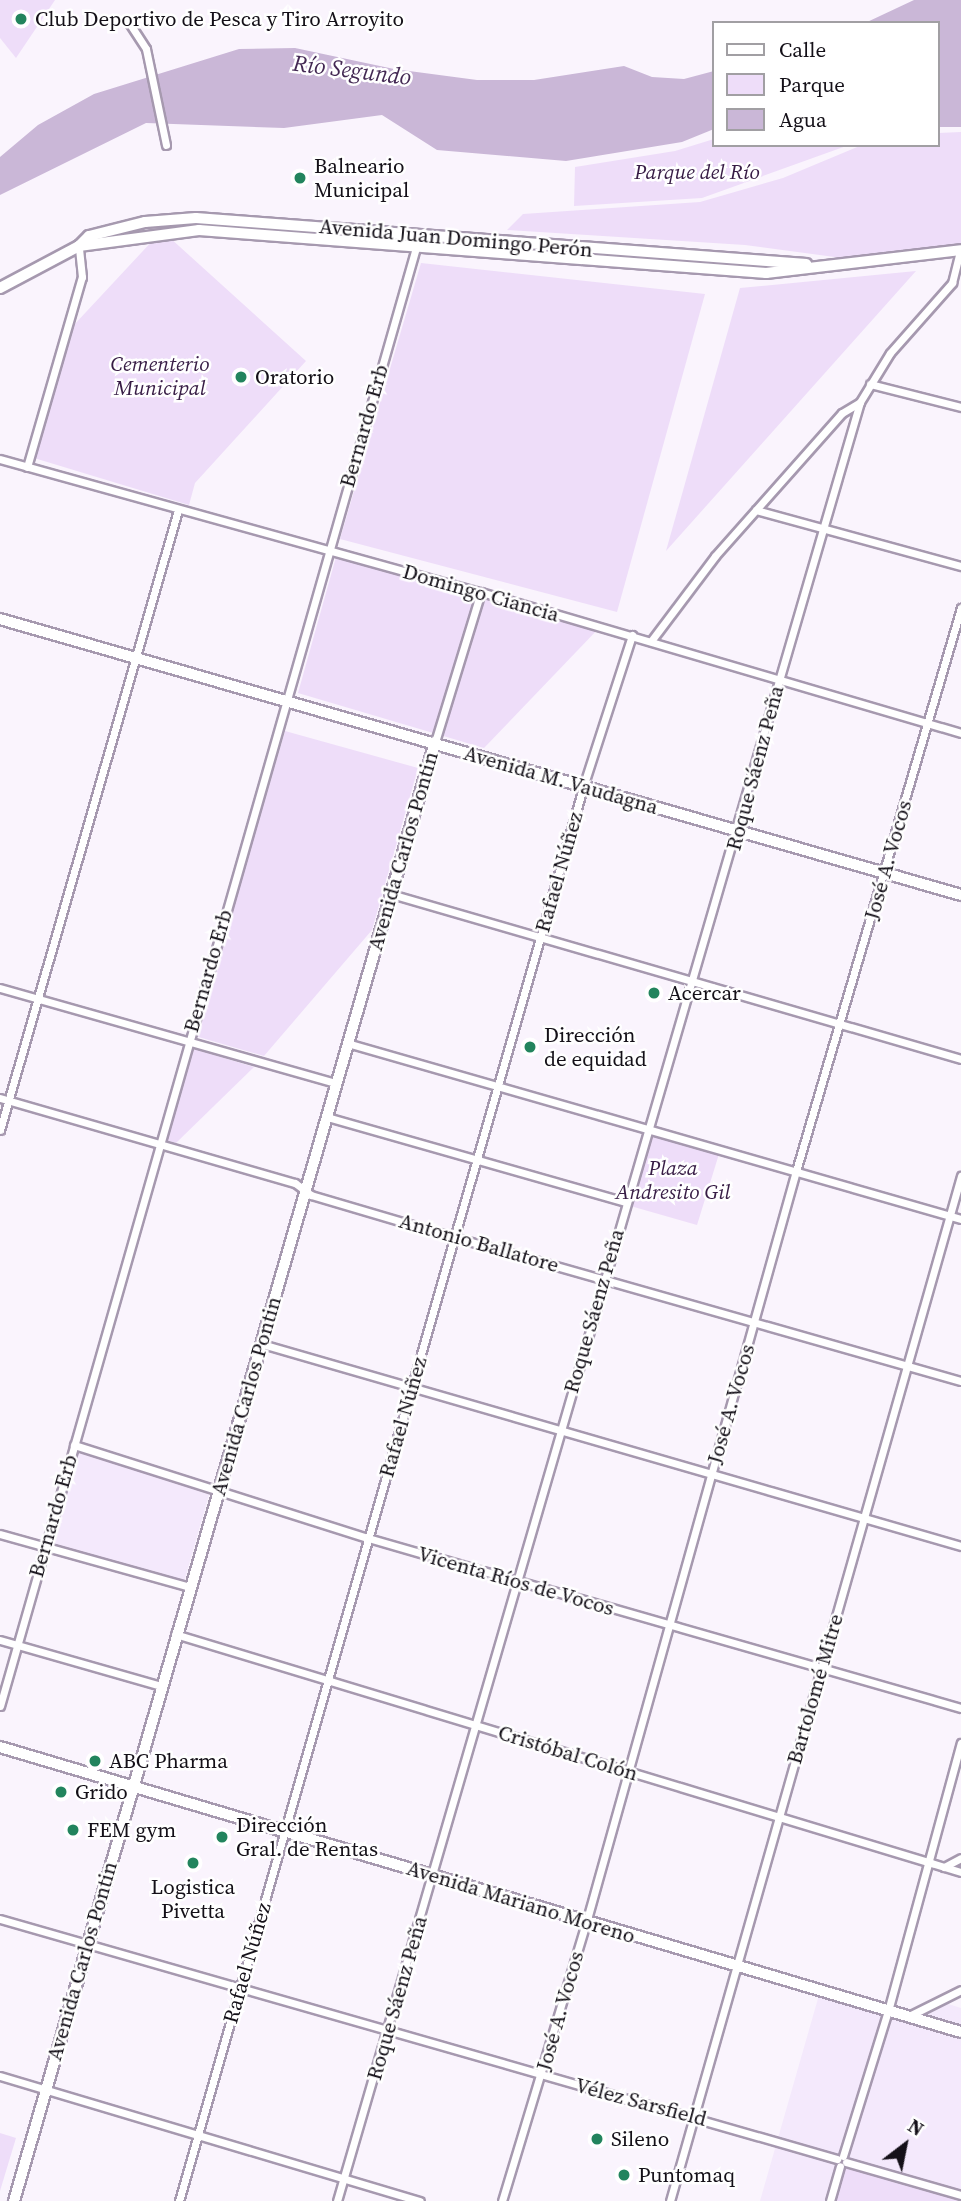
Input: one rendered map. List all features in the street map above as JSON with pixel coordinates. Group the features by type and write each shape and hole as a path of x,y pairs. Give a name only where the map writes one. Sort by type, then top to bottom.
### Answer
{"main road":[{"name":"Avenida Juan Domingo Perón","path":"0,288 101,232 153,220 196,218 419,237 840,266"},
{"name":"Avenida Juan Domingo Perón","path":"79,246 154,233 198,230 728,273 840,266 960,250"},
{"name":"Avenida M. Vaudagna","path":"0,619 286,698 583,787 961,895"},
{"name":"Avenida Carlos Pontin","path":"14,2201 175,1634 219,1492 435,742"},
{"name":"Avenida Mariano Moreno","path":"0,1747 434,1874 586,1923 961,2032"}],"street":[{"path":"128,22 146,49 166,145"},
{"name":"Bernardo Erb","path":"0,1706 419,237"},
{"path":"27,467 82,277 79,246"},
{"name":"Roque Sáenz Peña","path":"337,2201 434,1874 646,1129 739,831 821,526 860,402 890,354 951,283 960,250"},
{"path":"870,384 961,407"},
{"path":"651,641 756,510 842,413 860,402"},
{"name":"Domingo Ciancia","path":"0,459 632,635 961,733"},
{"path":"0,1130 4,1099 38,999 178,510"},
{"path":"756,510 961,566"},
{"name":"Avenida Carlos Pontin","path":"435,742 481,592"},
{"name":"José A. Vocos","path":"502,2201 542,2076 796,1171 961,608"},
{"name":"Rafael Núñez","path":"179,2201 583,787 632,635"},
{"path":"391,894 541,935 961,1059"},
{"path":"0,988 336,1083"},
{"path":"347,1043 961,1219"},
{"name":"Antonio Ballatore","path":"4,1099 295,1183 306,1191 454,1237 604,1277 753,1323 961,1381"},
{"path":"327,1117 625,1202"},
{"name":"Bartolomé Mitre","path":"670,2201 961,1176"},
{"path":"261,1344 961,1546"},
{"name":"Vicenta Ríos de Vocos","path":"74,1445 205,1484 219,1492 368,1538 961,1708"},
{"path":"0,1534 190,1587"},
{"name":"Cristóbal Colón","path":"175,1634 961,1872"},
{"path":"0,1640 162,1686"},
{"path":"830,2201 888,2011 961,1743"},
{"path":"944,1867 961,1858"},
{"name":"Vélez Sarsfield","path":"0,1919 542,2076 695,2116 961,2195"},
{"path":"908,2017 961,1990"},
{"path":"0,2076 420,2201"}],"shaded area":[{"path":"77,1451 210,1491 184,1582 50,1545"},
{"path":"819,1995 906,2023 945,2003 961,2008 961,2201 760,2201"}],"green space":[{"name":"Club Deportivo de Pesca y Tiro Arroyito","path":"0,0 55,0 16,58 0,38"},
{"path":"961,132 961,244 842,258 745,245 507,230 523,214 700,202 783,178 857,147 940,147 940,133"},
{"name":"Parque del Río","path":"712,140 712,147 843,147 702,198 574,206 575,167 675,151"},
{"name":"Cementerio Municipal","path":"169,237 306,361 195,483 189,505 34,458 73,326 155,238"},
{"path":"421,263 705,294 617,612 340,539"},
{"path":"916,271 666,551 740,288"},
{"path":"336,557 600,627 484,748 298,693"},
{"path":"285,731 418,768 372,930 264,1056 195,1036"},
{"path":"191,1048 254,1067 176,1143 165,1140"},
{"name":"Plaza Andresito Gil","path":"648,1135 719,1154 697,1225 627,1205"},
{"path":"0,2133 16,2138 0,2191"},
{"path":"847,2166 961,2199 961,2201 833,2201"}],"water":[{"path":"914,0 961,0 961,127 940,127 940,21 869,21"},
{"name":"Río Segundo","path":"295,48 394,69 477,80 534,80 624,66 652,77 684,79 712,72 712,130 682,142 566,161 437,150 382,115 284,128 146,123 0,195 0,157 38,125 94,94 239,49"}],"place":[{"name":"Club Deportivo de Pesca y Tiro Arroyito","path":"21,19"},
{"name":"Balneario Municipal","path":"300,178"},
{"name":"Oratorio","path":"241,377"},
{"name":"Acercar","path":"654,993"},
{"name":"Dirección de equidad","path":"530,1047"},
{"name":"ABC Pharma","path":"95,1761"},
{"name":"Grido","path":"61,1792"},
{"name":"FEM gym","path":"73,1830"},
{"name":"Dirección Gral. de Rentas","path":"222,1837"},
{"name":"Logistica Pivetta","path":"193,1863"},
{"name":"Sileno","path":"597,2139"},
{"name":"Puntomaq","path":"624,2175"}]}
